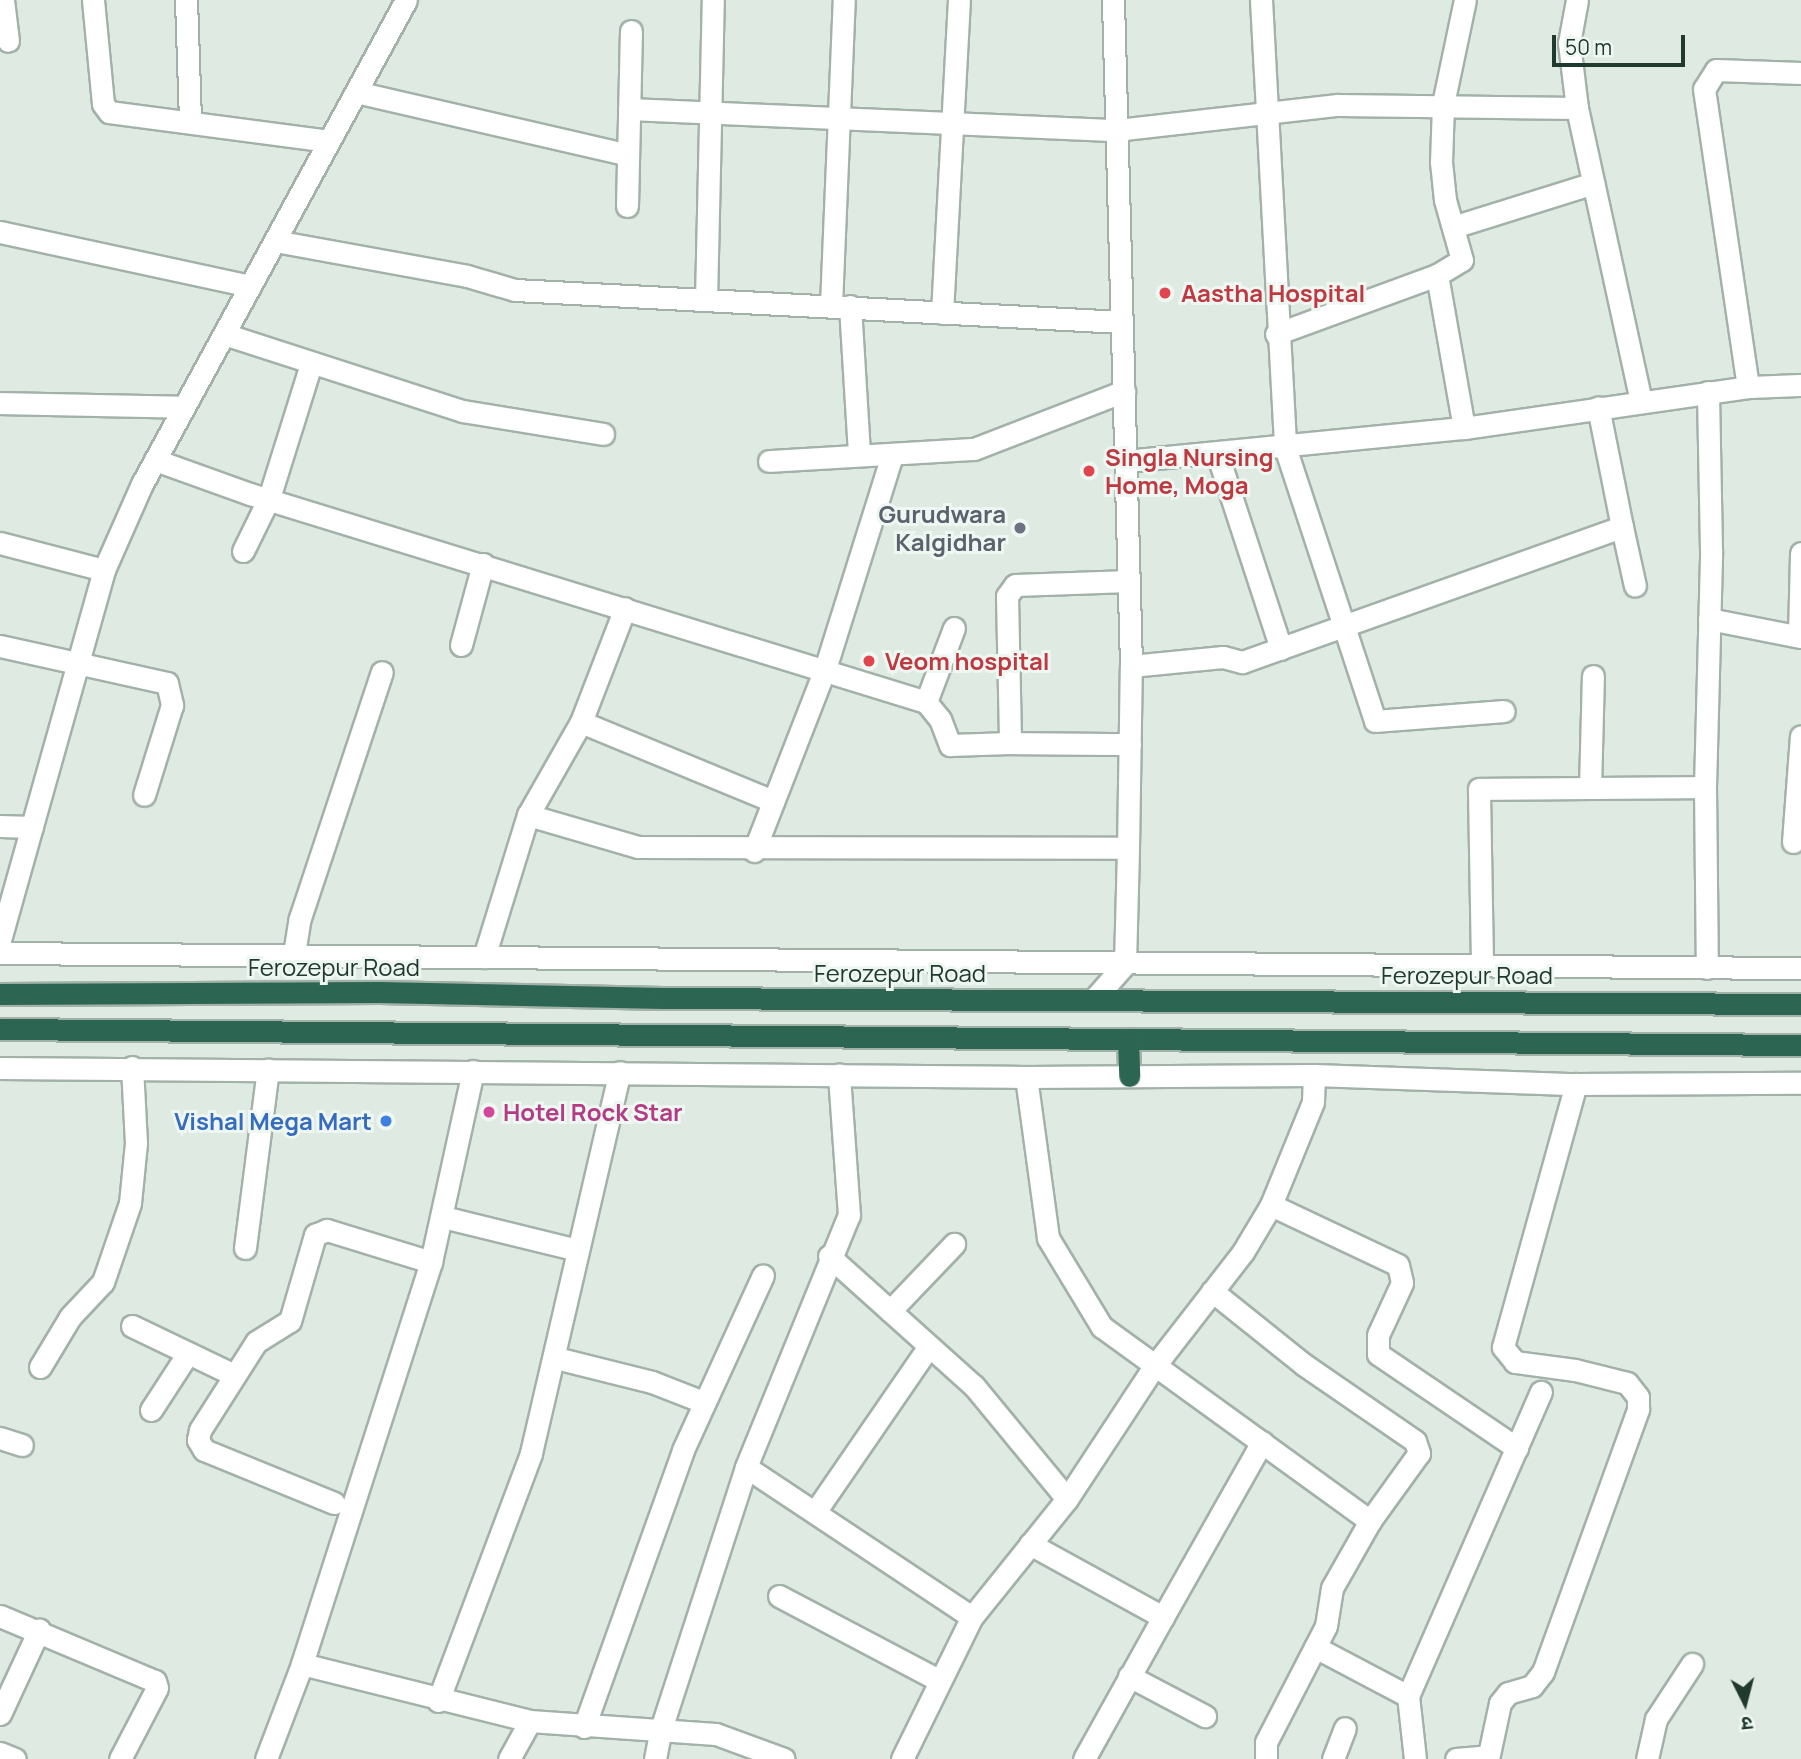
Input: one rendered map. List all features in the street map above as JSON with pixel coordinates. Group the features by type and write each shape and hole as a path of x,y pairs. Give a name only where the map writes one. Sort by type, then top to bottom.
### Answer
{"highway":[{"name":"Ferozepur Road","path":"0,994 379,992 910,1000 1095,998 1801,1004"},
{"path":"0,1029 1801,1045"},
{"path":"1128,1039 1129,1076"}],"street":[{"path":"93,0 106,110 329,141"},
{"path":"186,0 190,120"},
{"path":"0,940 104,570 155,460 406,0"},
{"path":"706,300 713,0"},
{"path":"844,0 838,118 841,306 859,455"},
{"path":"942,313 959,0"},
{"path":"1095,998 1125,964 1130,744 1131,666 1114,0"},
{"path":"1261,0 1276,334 1285,447 1375,721 1504,711"},
{"path":"1276,334 1437,275 1462,260 1443,188 1443,104 1465,0"},
{"path":"1577,0 1569,43 1577,108 1641,401"},
{"path":"3,10 8,41"},
{"path":"627,205 631,31"},
{"path":"1748,387 1705,82 1716,70 1724,69 1801,73"},
{"path":"356,92 628,155"},
{"path":"629,108 1117,130 1268,112 1443,104 1577,108"},
{"path":"1453,227 1594,183"},
{"path":"0,232 250,286"},
{"path":"275,241 467,276 515,290 1122,322"},
{"path":"1437,275 1464,428"},
{"path":"224,334 311,364 476,414 603,435"},
{"path":"243,551 269,498 311,364"},
{"path":"1126,461 1464,428 1708,392 1801,385"},
{"path":"769,461 974,449 1124,391"},
{"path":"1707,968 1704,787 1709,619 1708,392"},
{"path":"0,403 184,407"},
{"path":"1598,407 1635,586"},
{"path":"1217,453 1281,649"},
{"path":"754,850 825,669 892,455"},
{"path":"155,460 269,498 926,702 940,719 950,745 1130,744"},
{"path":"1131,666 1223,657 1242,662 1346,628 1622,527"},
{"path":"0,543 104,570"},
{"path":"1709,619 1800,636 1801,552"},
{"path":"461,645 483,564"},
{"path":"1010,743 1007,596 1011,588 1129,582"},
{"path":"484,957 528,815 581,722 625,608"},
{"path":"926,702 954,628"},
{"path":"0,646 79,661 167,683 171,688 172,705 144,795"},
{"path":"294,954 300,918 382,671"},
{"path":"1590,788 1593,676"},
{"path":"581,722 773,801"},
{"path":"1793,842 1801,736"},
{"path":"1482,964 1479,789 1704,787"},
{"path":"528,815 626,846 754,850 1128,848"},
{"path":"0,826 32,827"},
{"path":"0,953 1801,968"},
{"path":"0,1068 132,1067 1026,1077 1314,1075 1576,1084 1801,1083"},
{"path":"40,1367 70,1317 103,1282 130,1203 136,1143 132,1067"},
{"path":"245,1248 268,1069"},
{"path":"266,1759 302,1664 431,1262 443,1217 472,1071"},
{"path":"438,1701 531,1453 556,1358 577,1250 620,1072"},
{"path":"655,1759 661,1728 747,1467 851,1202 839,1074"},
{"path":"902,1759 972,1617 1067,1499 1153,1368 1234,1264 1271,1205 1314,1102 1314,1075"},
{"path":"1026,1077 1044,1224 1052,1252 1102,1327 1153,1368 1262,1442 1370,1521"},
{"path":"1456,1759 1488,1758 1500,1703 1508,1693 1532,1686 1542,1672 1639,1409 1639,1397 1627,1383 1576,1370 1515,1362 1503,1347 1576,1084"},
{"path":"1271,1205 1398,1265 1402,1283 1378,1335 1378,1354 1517,1448"},
{"path":"443,1217 577,1250"},
{"path":"334,1503 215,1457 199,1445 200,1430 232,1374 263,1335 290,1321 311,1239 321,1232 431,1262"},
{"path":"890,1311 954,1244"},
{"path":"829,1256 974,1387 1067,1499"},
{"path":"584,1727 704,1402 762,1275"},
{"path":"1212,1291 1303,1364 1415,1441 1418,1458 1370,1521 1329,1593 1329,1619 1266,1742 1266,1759"},
{"path":"132,1326 232,1374"},
{"path":"816,1512 929,1346"},
{"path":"151,1410 188,1353"},
{"path":"556,1358 652,1382 704,1402"},
{"path":"1415,1759 1408,1696 1541,1392"},
{"path":"0,1438 22,1445"},
{"path":"1084,1759 1262,1442"},
{"path":"747,1467 972,1617"},
{"path":"1030,1544 1163,1617"},
{"path":"779,1596 940,1681"},
{"path":"0,1616 155,1681 158,1688 120,1759"},
{"path":"0,1714 38,1630"},
{"path":"1315,1647 1408,1696"},
{"path":"302,1664 438,1701 530,1721 584,1727 661,1728 727,1735 784,1759"},
{"path":"1647,1759 1656,1719 1692,1664"},
{"path":"1129,1676 1205,1716"},
{"path":"509,1759 530,1721"},
{"path":"1333,1759 1345,1728"},
{"path":"0,1753 15,1759"}],"place":[{"name":"Aastha Hospital","path":"1165,293"},
{"name":"Singla Nursing Home, Moga","path":"1089,471"},
{"name":"Gurudwara Kalgidhar","path":"1020,528"},
{"name":"Veom hospital","path":"869,661"},
{"name":"Hotel Rock Star","path":"489,1112"},
{"name":"Vishal Mega Mart","path":"386,1121"}]}
